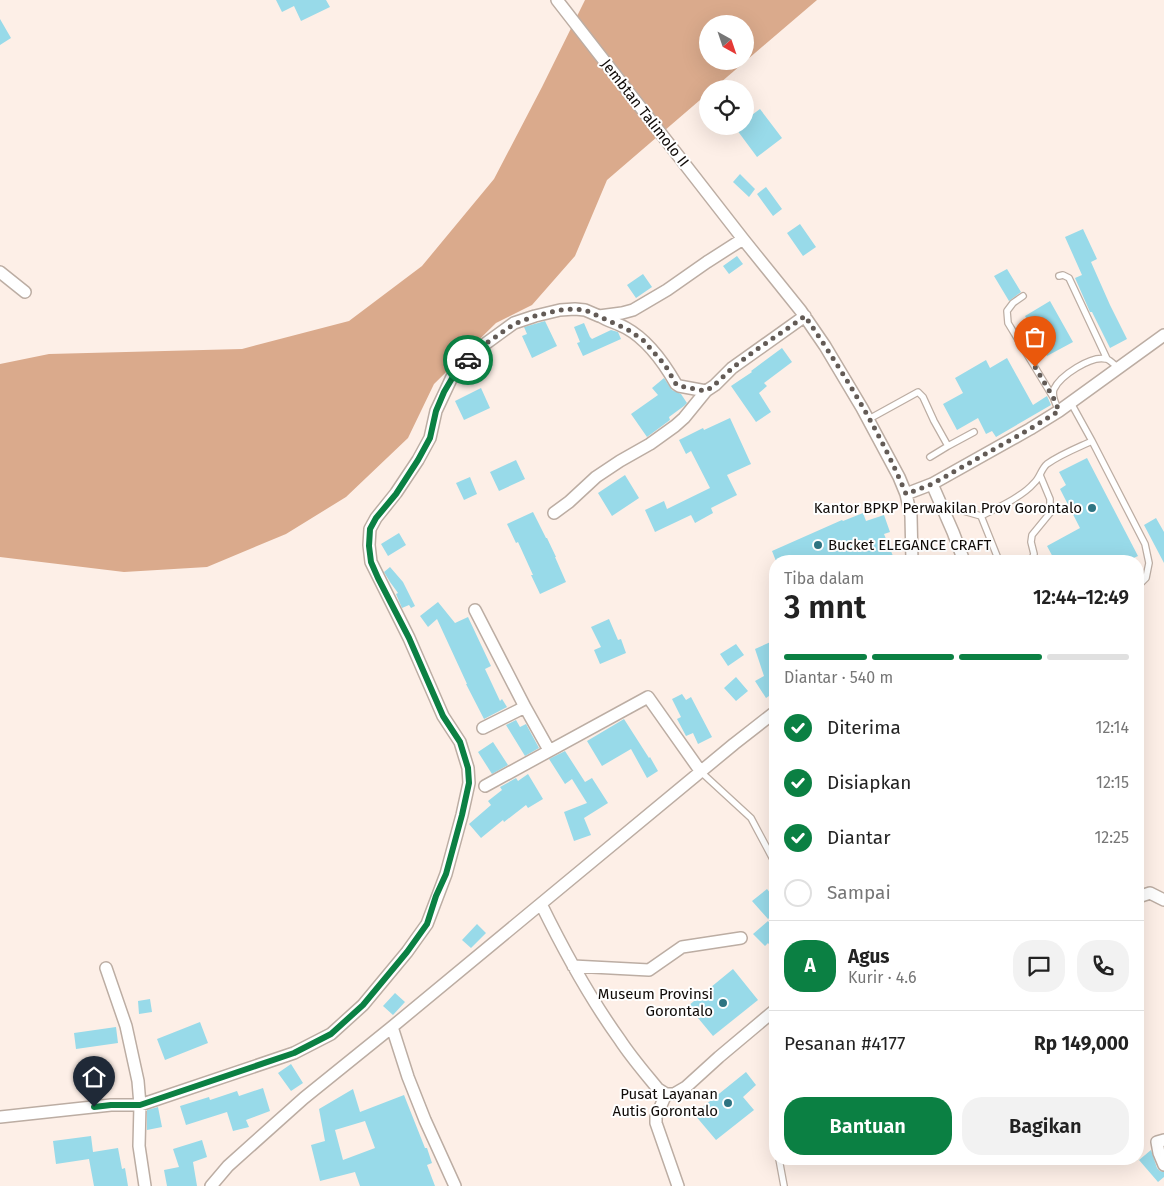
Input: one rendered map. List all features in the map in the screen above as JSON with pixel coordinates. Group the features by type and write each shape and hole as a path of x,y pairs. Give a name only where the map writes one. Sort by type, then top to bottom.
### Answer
{"street":[{"name":"Jembtan Talimolo II","path":"557,0 805,316 825,346 869,419 899,477 906,494 911,516 912,555"},
{"path":"599,316 633,310 667,290 743,239"},
{"path":"0,272 25,292"},
{"path":"0,1118 111,1105 140,1105 294,1053 331,1034 363,1005 407,952 427,924 436,896 446,874 462,815 469,783 468,768 460,742 443,716 409,638 371,562 369,546 370,529 418,460 430,438 436,411 457,370 481,347 514,324 535,316 560,310 575,309 585,310 627,329 643,340 665,365 676,384 706,391"},
{"path":"554,514 596,477 650,444 675,426 706,391 732,368 805,316"},
{"path":"906,494 932,484 1030,429 1071,403 1164,335"},
{"path":"932,484 962,555"},
{"path":"475,610 525,708 549,750"},
{"path":"485,786 648,697 701,772"},
{"path":"483,728 525,708"},
{"path":"212,1186 228,1166 304,1098 769,717"},
{"path":"1144,895 1150,893 1164,900"},
{"path":"541,904 584,986 620,1042 658,1089 666,1094 674,1094 686,1087 769,1015"},
{"path":"573,966 649,970 682,948 741,938"},
{"path":"106,968 126,1026 138,1081 140,1105 138,1146 144,1186"},
{"path":"392,1027 425,1120 455,1186"},
{"path":"666,1094 656,1117 656,1123 678,1186"},
{"path":"1164,1140 1157,1142 1158,1153 1164,1165"}],"lane":[{"path":"1059,276 1069,278 1107,359 1115,365 1116,370"},
{"path":"1023,296 1013,303 1007,311 1008,323 1053,397 1059,411"},
{"path":"1053,397 1054,389 1076,367 1098,358 1107,359"},
{"path":"869,419 918,392 923,397 934,422 948,446"},
{"path":"1071,403 1145,544 1149,563 1144,580"},
{"path":"930,457 974,432"},
{"path":"942,505 981,516 1002,506 1022,493 1034,483 1045,466 1067,452 1092,441"},
{"path":"1034,555 1031,542 1032,535 1050,513 1050,499 1040,474"},
{"path":"981,516 997,555"},
{"path":"701,772 751,818 769,852"},
{"path":"780,1165 784,1186"}],"shaded area":[{"path":"585,0 817,0 754,54 754,15 699,15 699,70 735,70 724,80 699,80 699,101 607,180 575,256 532,305 496,323 434,384 408,438 346,497 286,534 207,567 124,572 0,557 0,364 49,354 242,349 349,321 422,266 494,179"}],"building":[{"path":"276,0 326,0 330,7 301,21 294,6 282,12"},
{"path":"0,19 11,38 0,45"},
{"path":"760,109 782,138 757,157 741,135 754,135 754,113"},
{"path":"740,174 755,189 749,197 733,182"},
{"path":"766,187 782,209 773,216 757,194"},
{"path":"800,224 816,247 803,256 787,233"},
{"path":"1083,229 1097,259 1091,262 1127,339 1110,348 1092,312 1090,312 1075,278 1082,275 1065,237"},
{"path":"737,256 743,264 729,274 723,266"},
{"path":"1007,269 1021,292 1009,301 994,276"},
{"path":"643,274 652,287 636,298 627,285"},
{"path":"1050,301 1073,342 1047,356 1025,316"},
{"path":"545,321 557,346 532,358 522,336 527,334 524,327"},
{"path":"584,323 592,339 611,330 618,332 621,339 583,356 577,343 580,342 574,327"},
{"path":"782,348 792,362 764,383 767,386 759,393 771,412 756,422 731,386"},
{"path":"1007,358 1033,405 1047,396 1051,405 996,437 992,431 986,434 978,418 957,430 943,404 963,393 955,378 986,360 990,368"},
{"path":"664,378 672,390 681,394 687,403 669,417 670,420 647,437 631,414 658,395 652,388"},
{"path":"481,388 490,408 464,420 455,401"},
{"path":"730,418 751,464 727,475 737,495 711,508 713,513 695,523 691,515 655,532 645,510 664,501 667,509 710,488 691,451 686,454 679,440 703,428 704,430"},
{"name":"Kantor BPKP Perwakilan Prov Gorontalo","path":"1087,458 1137,555 1052,555 1047,546 1080,528 1060,489 1066,485 1059,472"},
{"path":"516,460 525,479 499,491 490,472"},
{"path":"625,475 639,498 612,516 598,493"},
{"path":"470,477 477,494 464,500 456,483"},
{"path":"533,512 556,557 566,582 540,594 518,542 516,543 507,524"},
{"name":"Bucket ELEGANCE CRAFT","path":"863,513 866,521 884,515 890,532 884,534 893,555 774,555 772,551"},
{"path":"1156,518 1164,532 1164,563 1144,525"},
{"path":"399,533 406,545 388,556 381,544"},
{"path":"390,567 403,582 415,606 411,608 409,605 402,608 396,594 398,593 384,572"},
{"path":"438,602 455,623 468,617 491,666 485,669 500,701 502,699 507,707 484,719 437,619 428,627 420,616"},
{"path":"609,619 618,640 621,639 626,653 600,664 594,650 601,647 591,627"},
{"path":"769,643 769,696 766,698 755,681 764,676 755,649"},
{"path":"736,644 744,655 728,666 720,654"},
{"path":"736,677 748,691 736,701 724,688"},
{"path":"682,694 686,700 691,697 712,737 698,744 693,733 686,736 677,719 681,717 672,699"},
{"path":"624,719 658,771 647,778 631,749 602,766 587,741"},
{"path":"516,720 520,727 526,724 539,748 525,756 506,725"},
{"path":"493,742 508,765 492,774 478,752"},
{"path":"565,751 585,782 592,778 608,803 584,818 591,835 574,841 564,812 587,803 572,779 565,784 549,759"},
{"path":"528,774 543,799 528,808 526,805 504,822 503,820 481,838 469,824 491,805 488,801 502,790 500,787 516,778 518,781"},
{"path":"767,889 769,892 769,918 768,919 752,901"},
{"path":"768,921 769,944 768,943 765,946 753,934"},
{"path":"477,924 486,933 471,948 462,940"},
{"name":"Museum Provinsi Gorontalo","path":"733,969 758,1000 713,1036 688,1006"},
{"path":"395,993 405,1002 393,1015 383,1006"},
{"path":"150,999 152,1012 139,1014 138,1001"},
{"path":"200,1022 208,1043 165,1060 157,1039"},
{"path":"116,1027 118,1043 76,1049 74,1033"},
{"path":"291,1064 303,1083 291,1091 278,1073"},
{"name":"Pusat Layanan Autis Gorontalo","path":"746,1072 756,1085 743,1097 754,1110 716,1140 694,1114"},
{"path":"263,1088 270,1111 246,1120 249,1127 233,1131 227,1112 186,1125 180,1106 209,1097 210,1100 237,1091 239,1096"},
{"path":"353,1089 360,1112 404,1095 425,1148 427,1148 432,1163 427,1165 435,1186 360,1186 355,1172 320,1181 311,1145 325,1141 319,1109","holes":["365,1121 375,1148 343,1160 335,1130"]},
{"path":"158,1107 162,1127 147,1130 147,1110"},
{"path":"91,1136 93,1152 118,1148 122,1169 125,1168 128,1186 94,1186 89,1159 56,1164 53,1141"},
{"path":"202,1140 207,1157 193,1162 197,1186 167,1186 164,1170 179,1167 173,1149"},
{"path":"1151,1150 1157,1168 1164,1172 1164,1177 1158,1182 1143,1165 1144,1156"}],"way so far":[{"path":"468,360 481,347 514,324 535,316 560,310 585,310 618,324 643,340 665,365 676,384 683,388 706,391 732,368 805,316 862,408 899,477 906,494 932,484 961,469 1059,411 1035,367"}],"place":[{"name":"Kantor BPKP Perwakilan Prov Gorontalo","path":"1092,508"},
{"name":"Bucket ELEGANCE CRAFT","path":"818,545"},
{"name":"Museum Provinsi Gorontalo","path":"723,1003"},
{"name":"Pusat Layanan Autis Gorontalo","path":"728,1103"}],"route":[{"path":"94,1107 140,1105 294,1053 331,1034 363,1005 407,952 427,924 436,896 446,874 462,815 469,783 468,768 460,742 443,716 409,638 371,562 369,546 370,529 418,460 430,438 436,411 444,392 457,370 468,360"}]}
